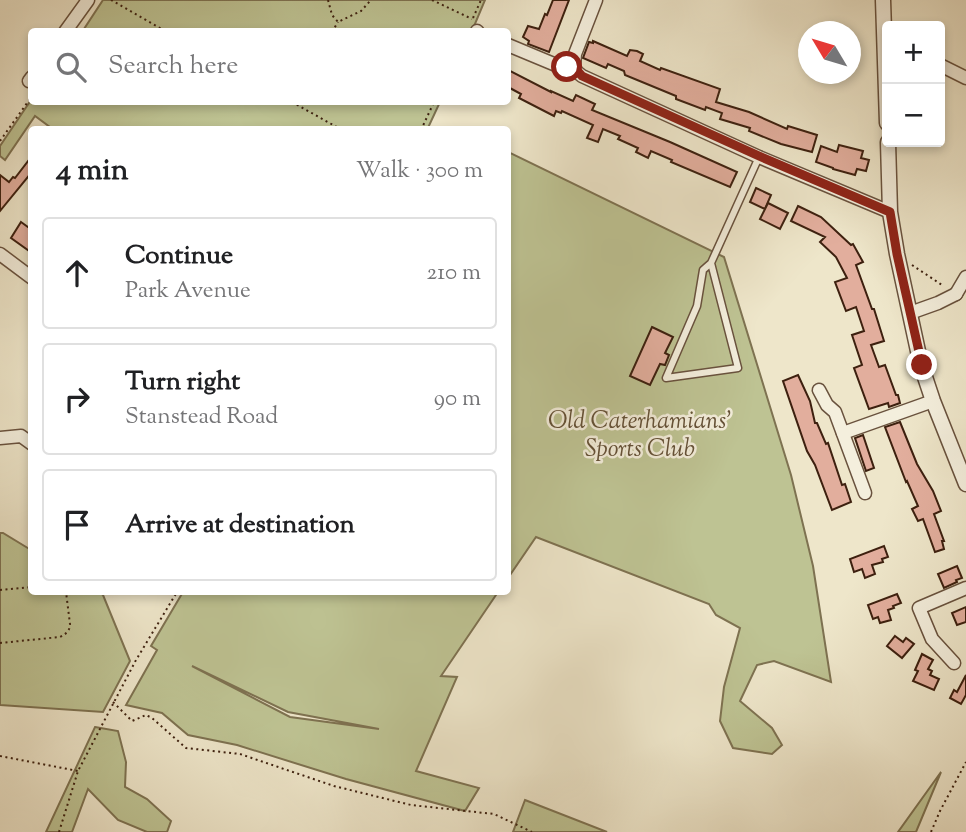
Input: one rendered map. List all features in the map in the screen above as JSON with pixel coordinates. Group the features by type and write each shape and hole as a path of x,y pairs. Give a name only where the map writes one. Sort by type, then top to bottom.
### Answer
{"street":[{"path":"68,28 88,0"},
{"path":"574,67 575,54 596,0"},
{"path":"883,0 884,21"},
{"path":"511,46 556,65 574,67 582,76 890,212"},
{"path":"945,68 966,78"},
{"path":"888,147 890,212 922,365 933,401 966,484"},
{"path":"0,254 28,275"},
{"path":"910,313 961,296 966,277"},
{"path":"818,390 835,412 865,493"},
{"path":"842,433 933,401"},
{"path":"0,438 21,436 28,441"},
{"path":"954,663 932,639 919,608 966,589"}],"lane":[{"path":"711,263 738,368 666,378 697,306 703,270 711,263 759,156"}],"path":[{"path":"111,0 160,28"},
{"path":"328,0 332,15 338,22"},
{"path":"334,28 338,22 361,11 371,0"},
{"path":"432,0 473,19 481,0"},
{"path":"0,141 28,102"},
{"path":"297,105 335,126"},
{"path":"423,126 433,105"},
{"path":"912,264 961,296"},
{"path":"0,590 28,587"},
{"path":"0,643 60,637 66,634 70,629 66,595"},
{"path":"59,832 78,771 136,660 175,595"},
{"path":"113,702 132,721 146,715 187,748 240,754 334,786 411,805 494,814 532,832"},
{"path":"0,756 78,771"},
{"path":"931,832 966,762"}],"green space":[{"path":"103,0 485,0 473,28 85,28"},
{"path":"28,104 439,105 429,126 49,126 35,116 5,160 0,156 0,146"},
{"name":"Old Caterhamians' Sports Club","path":"511,153 724,257 791,475 813,566 831,682 774,661 757,665 740,701 772,728 782,745 772,754 733,748 720,721 724,687 740,628 716,615 709,604 536,537 511,574"},
{"path":"0,533 3,533 28,548 28,595 103,595 130,661 103,712 0,705"},
{"path":"181,595 496,595 441,676 457,677 416,771 479,788 465,811 346,779 237,745 188,735 162,713 126,705 157,650 151,646","holes":["192,666 288,712 379,729 290,717"]},
{"path":"95,727 118,731 126,762 125,787 147,799 171,821 167,832 147,832 118,820 88,789 72,832 46,832"},
{"path":"941,772 916,832 898,832"},
{"path":"525,800 607,832 513,832"}],"building":[{"path":"553,0 569,0 549,52 528,44 529,41 523,37 528,26 539,29"},
{"path":"593,41 627,56 630,50 637,51 643,54 640,61 720,89 716,102 749,112 787,129 788,126 817,135 812,152 781,144 749,131 750,128 720,119 722,113 676,99 676,96 625,75 624,71 608,64 606,68 583,58 589,42"},
{"path":"511,72 573,101 576,95 595,104 592,110 737,172 730,187 651,151 648,158 636,152 638,148 618,139 620,136 603,129 598,142 587,138 593,125 562,111 556,111 554,116 519,98 521,94 511,89"},
{"path":"839,145 863,151 861,158 869,160 866,171 857,169 855,175 816,162 821,146 837,152"},
{"path":"28,161 28,177 0,211 0,175 9,182"},
{"path":"756,188 771,195 765,209 750,202"},
{"path":"768,203 788,213 780,229 760,219"},
{"path":"798,206 821,217 853,244 863,262 856,265 884,341 871,345 879,367 885,365 900,403 889,407 888,403 869,409 854,368 862,365 852,335 864,331 856,307 846,311 835,282 847,278 836,257 820,242 825,237 791,221"},
{"path":"21,222 28,227 28,250 11,238"},
{"path":"652,327 673,337 665,353 669,355 665,365 660,364 650,385 630,376"},
{"path":"798,375 810,401 815,423 826,444 828,443 842,485 845,484 851,502 832,510 807,451 783,381"},
{"path":"900,422 917,464 941,511 934,514 944,541 944,549 935,552 923,519 918,521 912,509 918,506 885,427"},
{"path":"863,435 874,468 866,471 855,438"},
{"path":"884,546 888,557 882,559 883,562 872,565 875,574 865,578 862,569 854,572 850,559"},
{"path":"957,566 962,578 944,588 938,574"},
{"path":"897,594 901,603 888,610 891,620 880,623 878,617 873,619 868,605"},
{"path":"966,607 966,622 957,625 952,613"},
{"path":"895,636 903,642 906,638 914,644 902,658 887,646"},
{"path":"922,654 933,660 928,669 932,671 930,675 939,679 934,690 913,681"},
{"path":"966,675 966,695 961,704 950,698 954,690 957,692"}],"route":[{"path":"567,67 574,67 582,76 890,212 922,365"}]}
